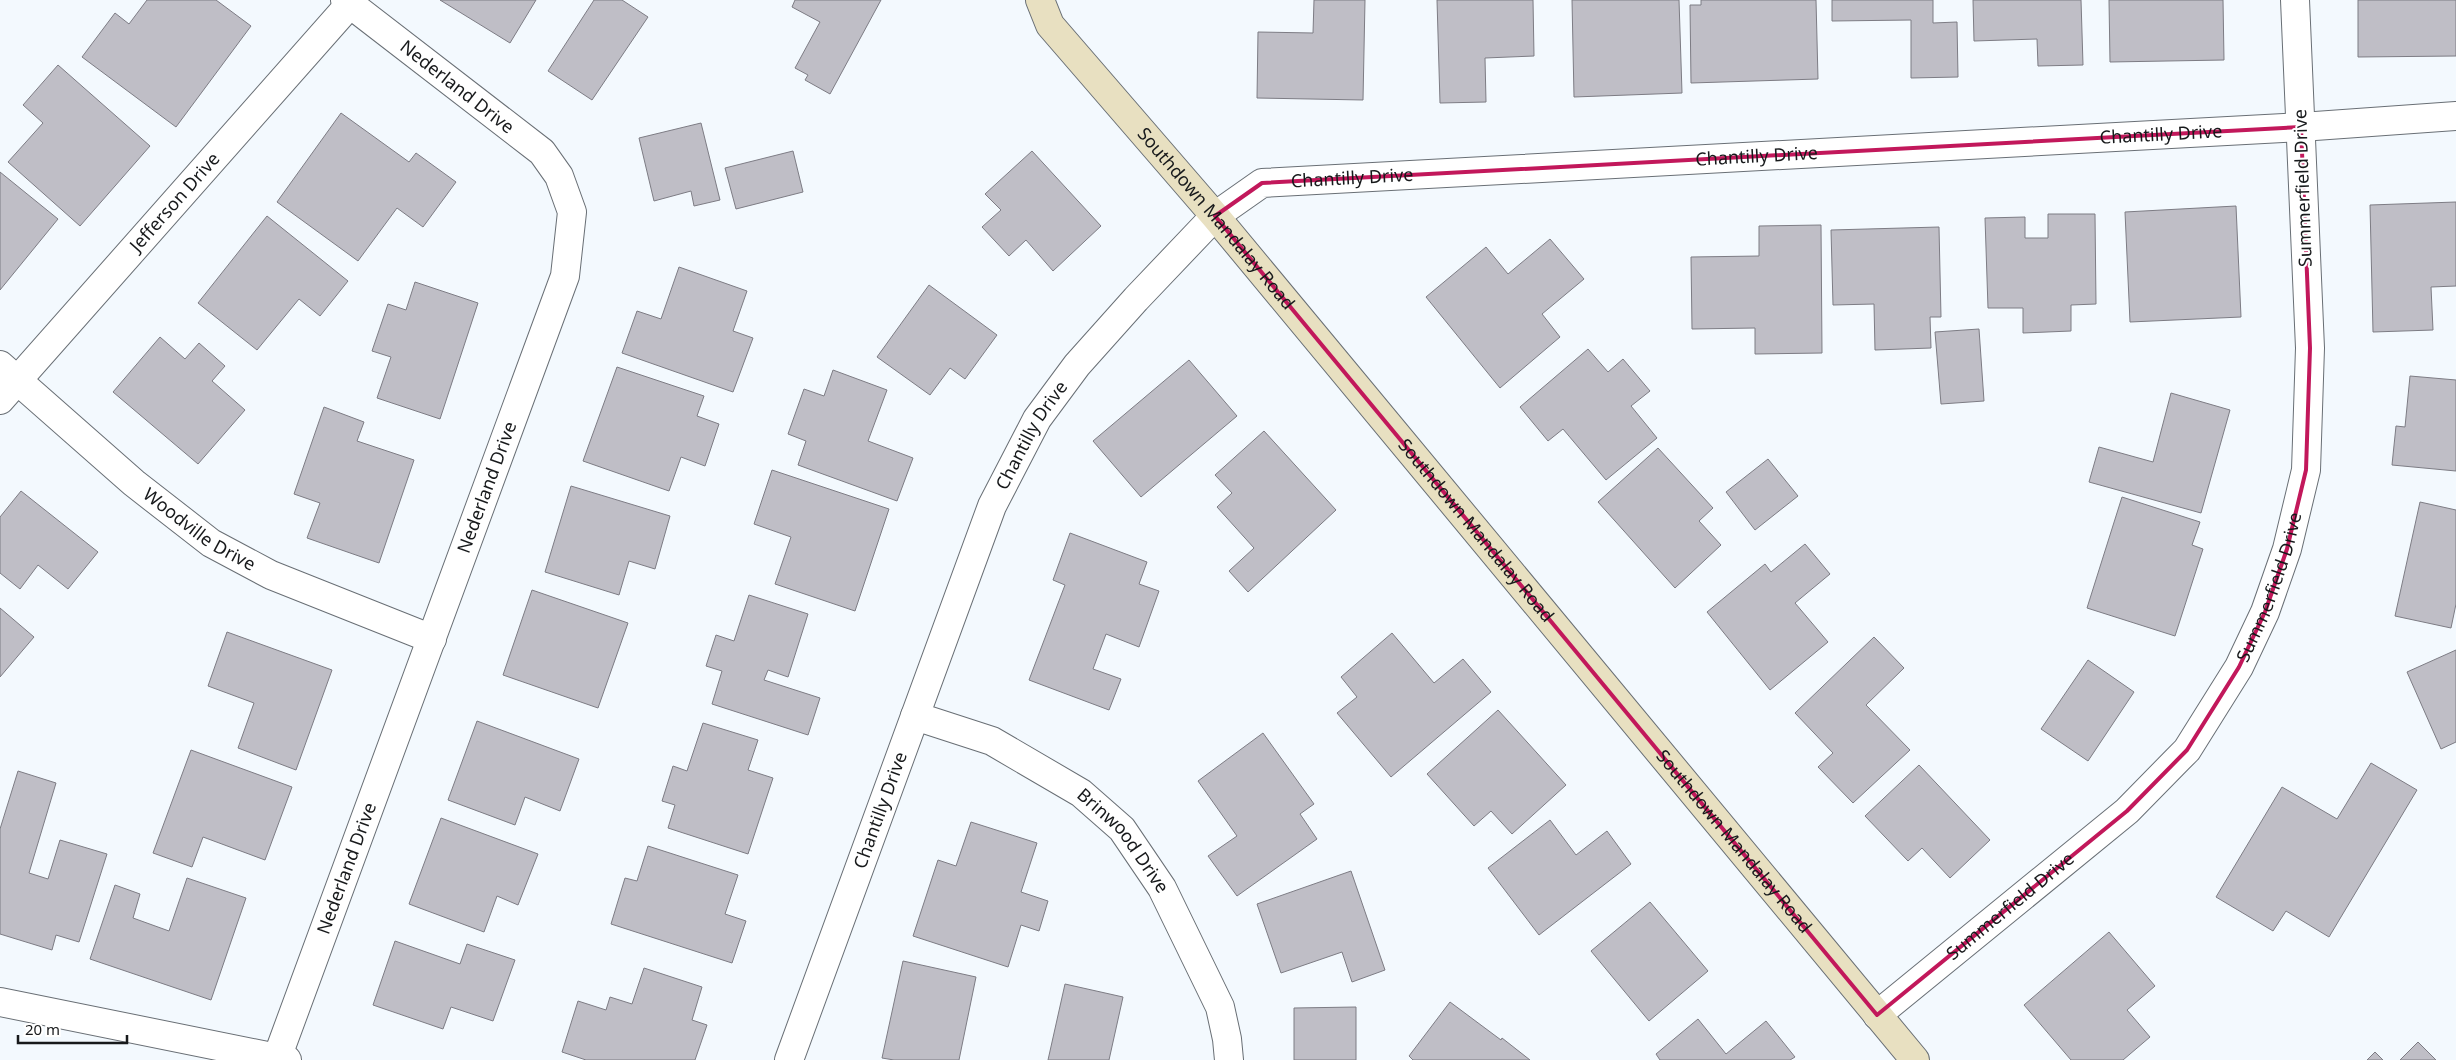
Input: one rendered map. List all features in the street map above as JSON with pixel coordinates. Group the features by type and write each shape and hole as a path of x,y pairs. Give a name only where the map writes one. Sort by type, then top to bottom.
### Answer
{"street":[{"name":"Southdown Mandalay Road","path":"1040,0 1050,25 1215,216 1915,1060"},
{"name":"Summerfield Drive","path":"1877,1016 2127,811 2187,750 2239,667 2265,612 2287,549 2306,470 2310,348 2295,0"},
{"name":"Jefferson Drive","path":"6,382 348,2"},
{"name":"Nederland Drive","path":"282,1059 432,638 565,276 572,212 559,176 542,152 348,2"},
{"name":"Chantilly Drive","path":"789,1060 992,506 1037,420 1077,365 1136,299 1215,216 1262,183 2301,127 2456,116"},
{"name":"Woodville Drive","path":"6,382 211,543 271,574 432,638"},
{"name":"Brinwood Drive","path":"914,716 992,741 1082,793 1122,829 1162,888 1220,1007 1227,1039 1229,1060"},
{"path":"0,1002 282,1059"}],"highlighted area":[{"path":"2301,127 2310,348 2306,470 2287,549 2265,612 2239,667 2187,750 2127,811 1877,1015 1215,216 1262,183"}],"building":[{"path":"147,0 216,0 251,26 176,127 82,57 115,13 129,24"},
{"path":"440,0 536,0 510,43"},
{"path":"594,0 622,0 648,17 592,100 548,71"},
{"path":"795,0 881,0 830,94 805,80 808,75 795,68 820,22 792,7"},
{"path":"1314,0 1365,0 1363,100 1257,98 1258,32 1313,33"},
{"path":"1437,0 1533,0 1534,56 1485,58 1486,102 1440,103"},
{"path":"1572,0 1679,0 1682,93 1574,97"},
{"path":"1701,0 1816,0 1818,79 1691,83 1690,5 1701,5"},
{"path":"1832,0 1933,0 1933,23 1957,22 1958,77 1911,78 1911,20 1832,21"},
{"path":"1973,0 2081,0 2083,65 2038,66 2037,39 1974,41"},
{"path":"2109,0 2223,0 2224,60 2110,62"},
{"path":"2358,0 2456,0 2456,56 2358,57"},
{"path":"58,65 150,146 80,226 8,162 43,123 23,105"},
{"path":"341,113 409,162 416,153 456,182 423,227 397,208 358,261 277,202"},
{"path":"701,123 720,200 694,206 691,191 654,201 639,138"},
{"path":"793,151 803,192 736,209 725,168"},
{"path":"1032,151 1101,226 1053,271 1026,240 1009,256 982,227 1001,210 985,194"},
{"path":"0,172 58,219 0,290"},
{"path":"2456,202 2456,286 2431,287 2433,330 2373,332 2370,205"},
{"path":"2236,206 2241,317 2130,322 2125,212"},
{"path":"2048,214 2095,214 2096,304 2071,305 2071,331 2023,333 2023,308 1988,308 1985,218 2025,217 2025,238 2048,238"},
{"path":"267,216 348,281 320,316 299,299 257,350 198,303"},
{"path":"1821,225 1822,353 1755,354 1755,328 1692,329 1691,257 1759,256 1759,226"},
{"path":"1939,227 1941,317 1930,317 1931,348 1875,350 1874,304 1833,305 1831,230"},
{"path":"1550,239 1584,279 1542,314 1560,337 1500,388 1426,297 1486,247 1508,274"},
{"path":"679,267 747,291 733,331 753,338 733,392 622,353 637,311 661,319"},
{"path":"415,282 478,303 440,419 377,398 391,357 372,351 388,304 406,310"},
{"path":"929,285 997,335 965,379 950,368 930,395 877,357"},
{"path":"1979,329 1984,401 1941,404 1935,332"},
{"path":"160,337 185,359 199,343 225,366 212,381 245,410 198,464 113,392"},
{"path":"1588,349 1608,372 1623,359 1650,391 1631,406 1657,438 1606,480 1563,429 1548,441 1520,407"},
{"path":"1189,360 1237,416 1141,497 1093,441"},
{"path":"617,367 704,396 697,416 719,424 705,466 681,457 669,491 583,461"},
{"path":"833,370 887,390 868,441 913,458 897,501 798,465 806,441 788,434 804,389 824,396"},
{"path":"2410,376 2456,380 2456,471 2392,465 2396,426 2405,427"},
{"path":"2171,393 2230,410 2201,513 2089,482 2099,447 2153,462"},
{"path":"324,407 364,422 357,441 414,460 379,563 307,538 320,503 294,494"},
{"path":"1264,431 1336,510 1248,592 1229,571 1254,548 1217,507 1232,493 1215,475"},
{"path":"1658,448 1713,508 1699,521 1721,545 1675,588 1598,502"},
{"path":"1768,459 1798,496 1755,530 1726,492"},
{"path":"772,470 889,509 855,611 775,584 791,537 754,524"},
{"path":"571,486 670,516 655,569 629,561 619,595 545,572"},
{"path":"21,491 98,552 68,589 38,565 20,589 0,573 0,517"},
{"path":"2122,497 2200,522 2192,545 2203,549 2175,636 2087,608"},
{"path":"2420,502 2456,510 2456,604 2451,628 2395,616"},
{"path":"1070,533 1147,562 1139,584 1159,591 1139,647 1106,634 1093,669 1121,679 1109,710 1029,680 1065,585 1053,580"},
{"path":"1805,544 1830,574 1795,603 1828,642 1770,690 1707,612 1765,564 1771,572"},
{"path":"532,590 628,623 598,708 503,675"},
{"path":"749,595 808,614 788,677 768,670 764,680 820,698 808,735 712,704 722,671 706,666 716,635 734,641"},
{"path":"0,608 34,637 0,677"},
{"path":"227,632 332,670 296,770 238,748 254,703 208,686"},
{"path":"1392,633 1434,683 1463,659 1491,692 1391,777 1337,713 1357,697 1341,677"},
{"path":"1874,637 1904,668 1866,705 1910,750 1853,803 1818,767 1833,753 1795,713"},
{"path":"2456,650 2456,742 2441,749 2407,672"},
{"path":"2088,660 2134,692 2088,761 2041,729"},
{"path":"1498,710 1566,785 1512,834 1491,811 1474,826 1427,774"},
{"path":"477,721 579,759 560,811 525,797 515,825 448,800"},
{"path":"703,723 758,740 748,770 773,778 748,854 668,828 675,805 662,801 673,766 687,771"},
{"path":"1263,733 1314,804 1300,814 1317,839 1237,896 1208,856 1237,836 1198,781"},
{"path":"191,750 292,787 265,860 203,837 192,867 153,853"},
{"path":"2371,763 2417,790 2329,937 2286,911 2273,931 2216,897 2282,787 2337,819"},
{"path":"1919,765 1990,840 1950,878 1922,848 1908,861 1865,816"},
{"path":"18,771 56,783 29,873 48,879 60,840 107,854 79,942 56,935 52,950 0,934 0,829"},
{"path":"441,818 538,854 518,905 497,896 484,932 409,904"},
{"path":"1550,820 1576,855 1607,831 1631,864 1539,935 1488,868"},
{"path":"971,822 1037,843 1021,892 1048,901 1039,931 1021,925 1008,967 913,936 938,860 956,866"},
{"path":"648,846 738,875 725,914 746,921 732,963 611,924 625,878 637,881"},
{"path":"1351,871 1385,970 1352,982 1342,952 1281,973 1257,904"},
{"path":"187,878 246,898 211,1000 90,959 115,885 140,894 133,918 169,931"},
{"path":"1650,902 1708,971 1649,1021 1591,951"},
{"path":"2109,932 2155,986 2127,1010 2150,1037 2123,1060 2071,1060 2024,1005"},
{"path":"395,941 460,964 467,944 515,960 493,1021 451,1007 443,1029 373,1005"},
{"path":"903,961 976,977 959,1060 894,1060 882,1058"},
{"path":"644,968 702,987 692,1020 707,1025 695,1060 586,1060 562,1052 578,1001 606,1010 610,997 632,1004"},
{"path":"1065,984 1123,997 1109,1060 1048,1060"},
{"path":"1450,1002 1530,1060 1413,1060 1409,1056"},
{"path":"1356,1007 1356,1060 1294,1060 1294,1008"},
{"path":"1698,1019 1726,1054 1766,1021 1795,1057 1790,1060 1660,1060 1656,1054"},
{"path":"2418,1042 2436,1060 2400,1060"},
{"path":"2375,1052 2383,1060 2367,1060"}]}
